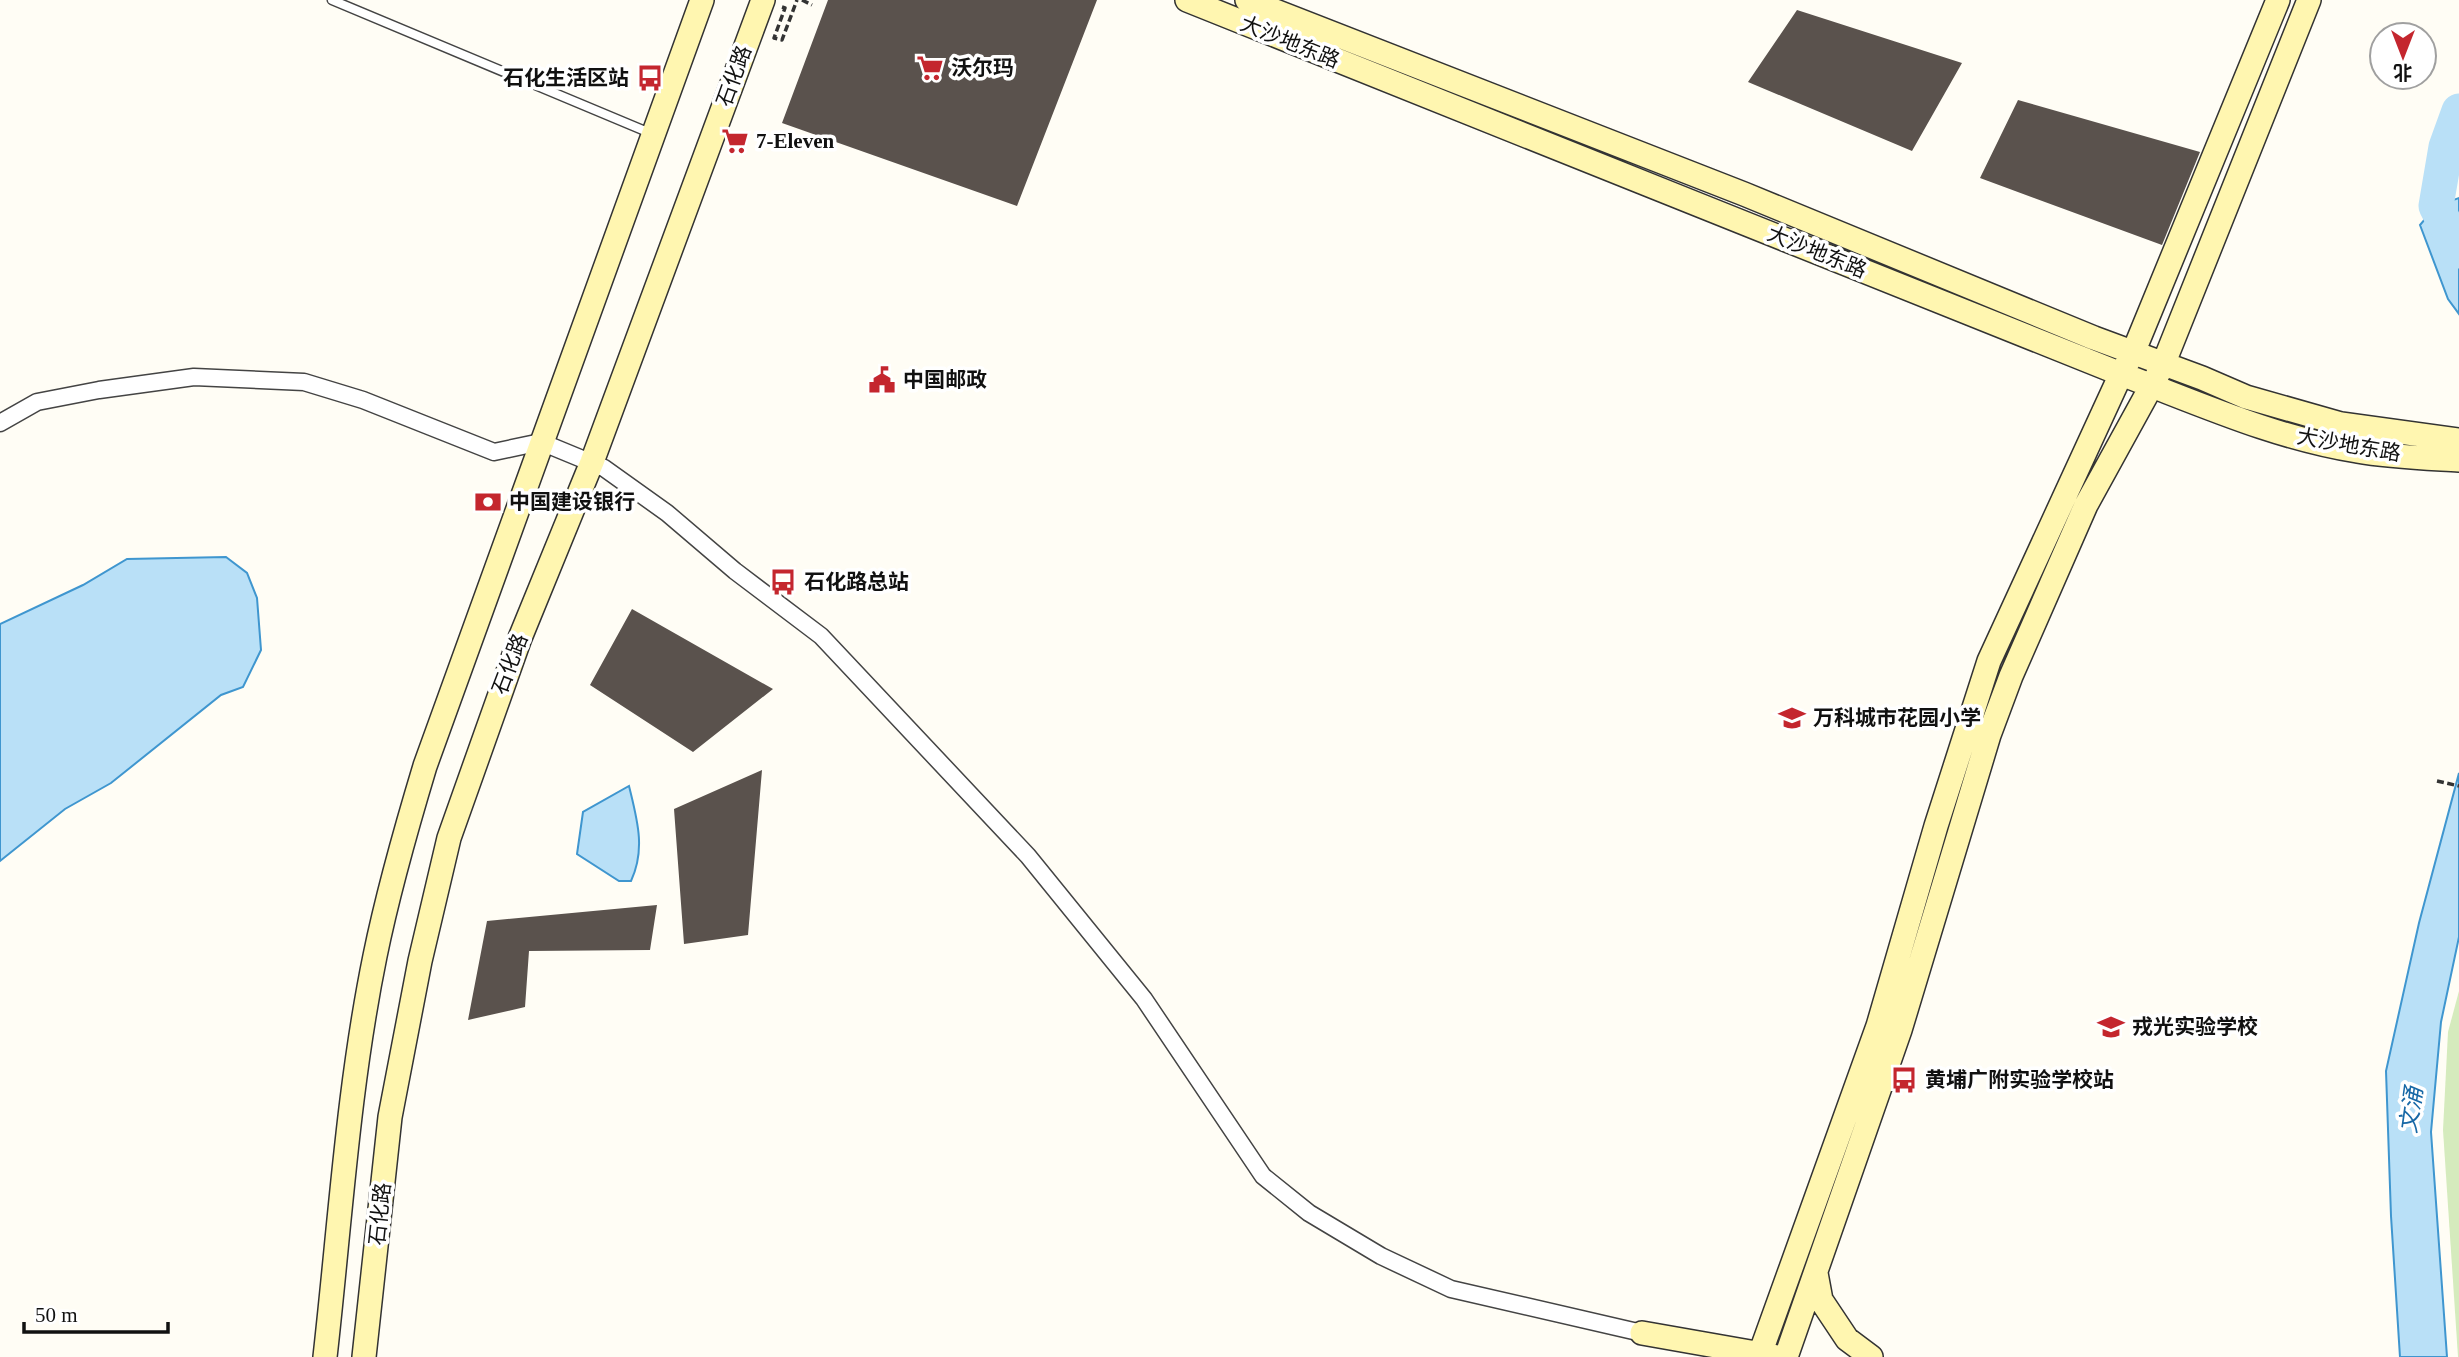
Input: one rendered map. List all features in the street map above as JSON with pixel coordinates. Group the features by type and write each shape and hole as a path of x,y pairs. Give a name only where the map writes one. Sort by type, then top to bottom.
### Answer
{"main road":[{"name":"石化路","path":"324,1357 355,1080 375,958 394,871 425,766 702,0"},
{"name":"石化路","path":"364,1357 390,1117 419,961 449,838 520,638 592,462 763,0"},
{"name":"大沙地东路","path":"1187,0 2238,419 2315,442 2357,451 2459,460"},
{"name":"大沙地东路","path":"1247,0 1720,184 2246,397 2341,424 2459,440"},
{"path":"1642,1333 1765,1356 1878,1026 1936,826 1989,661 2133,353 2278,0"},
{"path":"1786,1357 1900,1030 1986,747 2011,676 2087,505 2163,365 2309,0"},
{"path":"1815,1269 1821,1300 1847,1339 1871,1357"},
{"path":"1642,1333 1702,1357"}],"street":[{"path":"0,423 37,402 99,390 194,377 304,382 363,400 494,452 541,442 592,462 633,486 735,571 821,636 1036,866 1144,999 1263,1175 1309,1213 1381,1256 1451,1289 1642,1333"}],"lane":[{"path":"332,0 653,134"}],"path":[{"path":"785,0 796,2 782,40 775,38 785,8"},
{"path":"802,0 812,5"},
{"path":"2437,781 2459,786"}],"green space":[{"path":"2459,991 2458,1357 2443,1130 2448,1032"}],"water":[{"path":"2459,198 2459,314 2448,299 2420,225 2436,206"},
{"path":"226,557 247,573 257,598 261,650 243,687 221,695 111,783 65,809 0,861 0,624 83,585 127,559"},
{"path":"2459,773 2459,937 2441,1022 2431,1132 2447,1357 2400,1357 2386,1071 2419,923"},
{"path":"629,786 639,834 638,857 631,881 619,881 577,854 583,812"}],"building":[{"path":"828,0 1097,0 1017,206 782,123"},
{"path":"1797,10 1962,63 1912,151 1748,82"},
{"path":"2018,100 2200,152 2162,245 1980,178"},
{"path":"632,609 773,689 693,752 590,685"},
{"path":"762,770 748,935 684,944 674,809"},
{"path":"657,905 650,950 529,951 525,1007 468,1020 487,921"}],"waterway":[{"name":"文涌","path":"2459,111 2446,147 2436,206 2459,251"}],"place":[{"name":"沃尔玛","path":"930,68"},
{"name":"石化生活区站","path":"650,78"},
{"name":"7-Eleven","path":"735,141"},
{"name":"中国邮政","path":"882,380"},
{"name":"中国建设银行","path":"488,502"},
{"name":"石化路总站","path":"783,582"},
{"name":"万科城市花园小学","path":"1792,718"},
{"name":"戎光实验学校","path":"2111,1027"},
{"name":"黄埔广附实验学校站","path":"1904,1080"}]}
